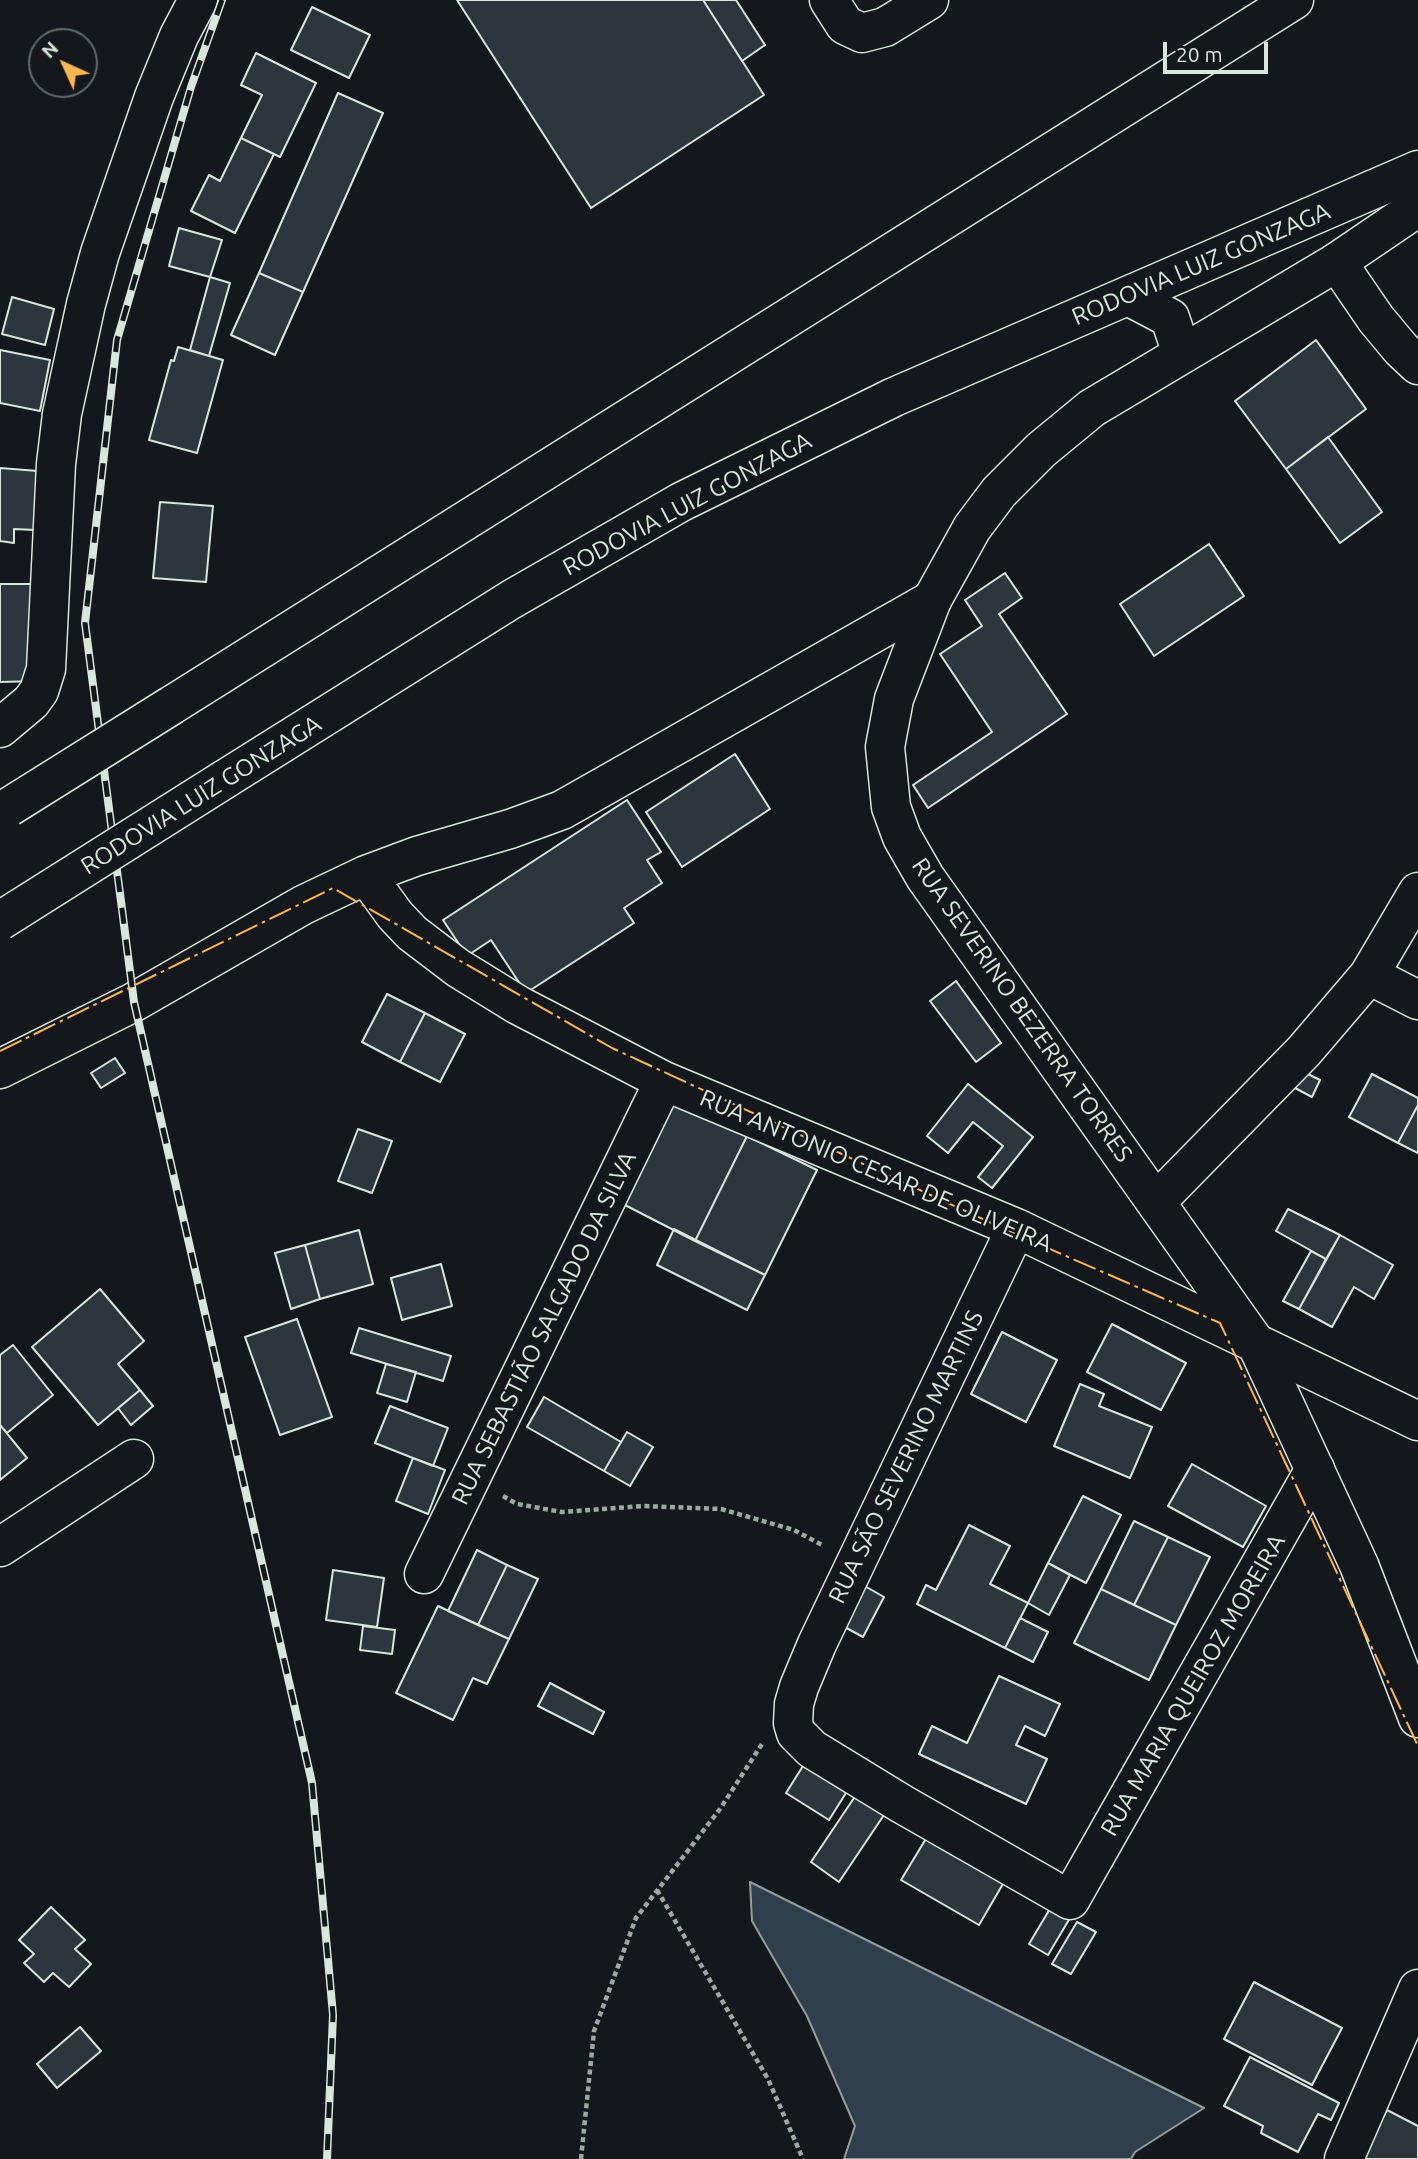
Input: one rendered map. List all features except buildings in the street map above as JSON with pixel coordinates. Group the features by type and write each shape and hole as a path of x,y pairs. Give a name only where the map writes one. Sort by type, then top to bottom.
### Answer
{"main road":[{"path":"0,728 31,702 44,677 56,464 62,414 77,341 100,253 154,97 179,36 198,0"},
{"path":"829,0 845,25 862,33 885,27 929,0"},
{"path":"5,810 1294,0"},
{"name":"RODOVIA LUIZ GONZAGA","path":"0,920 512,599 681,502 894,397 1418,170"},
{"name":"RUA SEVERINO BEZERRA TORRES","path":"1418,207 1337,262 1092,408 1041,450 999,492 972,528 932,600 894,699 885,747 891,807 902,837 925,877 1258,1345 1359,1565 1418,1718"},
{"path":"1337,262 1376,319 1418,365"},
{"path":"1128,296 1170,318 1182,354"},
{"path":"0,1069 134,1002 303,905 366,875 562,810 932,600"},
{"name":"RUA ANTONIO CESAR DE OLIVEIRA","path":"366,875 412,933 458,968 518,1005 664,1082 1016,1228 1418,1421"},
{"path":"1157,1201 1304,1051 1369,975 1418,892"},
{"path":"1369,975 1418,1000"},
{"name":"RUA SEBASTIÃO SALGADO DA SILVA","path":"424,1574 664,1082"},
{"name":"RUA SÃO SEVERINO MARTINS","path":"1016,1228 855,1563 799,1687 793,1716 796,1733 824,1757 1070,1900"},
{"path":"0,1546 134,1459"},
{"name":"RUA MARIA QUEIROZ MOREIRA","path":"1070,1900 1315,1469"},
{"path":"1344,2159 1418,1989"}],"path":[{"path":"470,1479 517,1504 562,1512 643,1506 721,1509 794,1530 855,1563"},
{"path":"581,2159 594,2031 636,1917 720,1809 763,1742"},
{"path":"657,1890 768,2079 803,2159"}],"water":[{"path":"750,1882 1204,2108 1135,2152 1131,2159 844,2159 855,2126 807,2016 752,1921"}],"railway":[{"path":"222,0 191,87 117,340 85,623 134,1002 312,1783 333,2015 327,2159"}],"power":[{"path":"0,1051 333,888 612,1048 1013,1233 1220,1323 1418,1746"}]}
